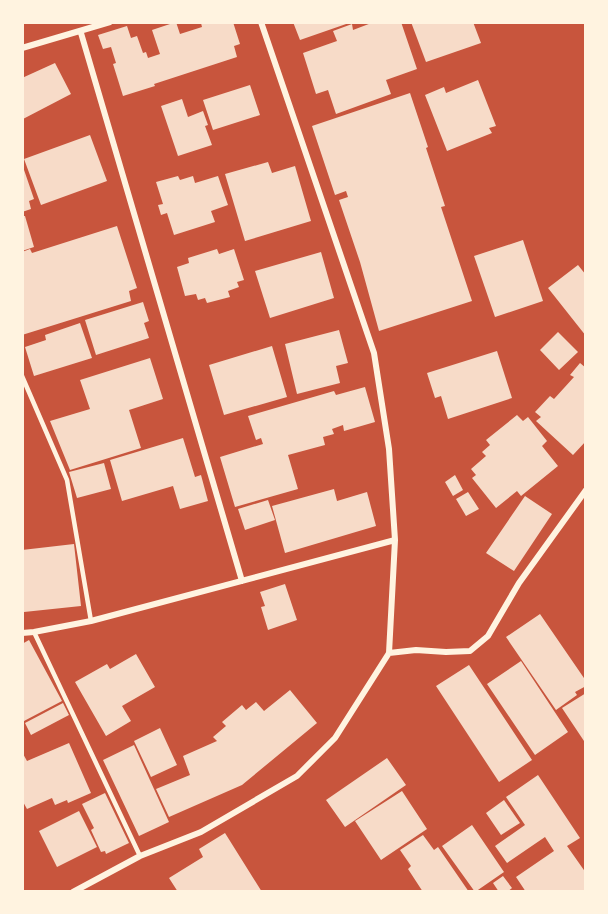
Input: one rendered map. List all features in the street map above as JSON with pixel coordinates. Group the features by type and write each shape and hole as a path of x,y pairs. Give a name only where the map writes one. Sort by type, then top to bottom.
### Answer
{"street":[{"path":"22,48 81,33 110,22"},
{"path":"73,891 140,856 201,832 297,776 335,738 389,653 395,540 388,449 374,353 261,22"},
{"path":"81,33 242,581"},
{"path":"389,653 470,651 488,636 519,583 585,490"},
{"path":"22,633 92,621 395,540"}],"lane":[{"path":"22,376 67,480 92,621"},
{"path":"34,632 140,856"}],"building":[{"path":"176,22 180,34 202,27 203,22 233,22 240,44 234,46 237,57 123,96 113,64 116,63 111,47 103,49 98,35 127,26 131,38 137,36 143,53 146,52 148,58 160,54 152,30"},
{"path":"293,22 349,22 349,23 300,40"},
{"path":"374,22 401,22 417,69 386,80 391,94 336,114 328,90 316,94 303,53 337,41 333,31 352,24 353,30"},
{"path":"411,22 473,22 481,43 426,62"},
{"path":"55,63 71,94 23,119 22,78"},
{"path":"478,80 496,126 489,128 492,133 447,151 425,95 444,87 446,93"},
{"path":"250,85 260,115 213,130 203,100"},
{"path":"410,93 445,206 441,207 472,301 379,331 360,262 339,200 348,197 346,191 335,195 312,126"},
{"path":"182,99 188,117 203,111 208,125 205,126 212,145 178,156 161,106"},
{"path":"90,135 107,181 41,205 24,159"},
{"path":"268,162 272,173 295,166 311,221 245,241 225,174"},
{"path":"22,164 34,199 29,201 31,209 22,212"},
{"path":"178,176 180,180 193,176 195,183 218,176 228,205 211,211 215,222 174,235 167,213 161,215 158,205 163,204 156,182"},
{"path":"22,216 25,216 34,247 22,251"},
{"path":"117,226 137,288 129,291 131,301 22,335 22,252 30,249 32,253"},
{"path":"523,240 543,301 495,317 474,256"},
{"path":"217,249 219,254 234,249 244,280 237,282 239,287 228,291 230,297 207,303 205,298 198,300 196,294 185,296 177,267 189,263 188,258"},
{"path":"321,252 334,298 270,318 255,271"},
{"path":"578,265 586,275 586,336 548,288"},
{"path":"143,302 149,321 144,323 149,338 96,355 85,320"},
{"path":"80,323 92,358 34,376 25,347 46,340 45,335"},
{"path":"339,330 348,363 336,366 340,383 297,394 285,344"},
{"path":"558,332 578,352 559,370 540,350"},
{"path":"272,346 287,397 224,415 209,365"},
{"path":"497,351 512,398 448,419 441,396 435,398 427,373"},
{"path":"150,358 163,399 129,410 141,448 70,470 50,421 90,409 80,380"},
{"path":"580,363 586,368 586,441 573,455 536,421 541,417 535,412 550,396 554,399 574,377 570,375"},
{"path":"365,387 375,422 344,431 343,425 332,429 334,434 323,437 325,445 288,455 298,489 235,507 220,457 263,444 261,438 256,440 248,416 334,391 336,395"},
{"path":"517,415 523,421 528,417 547,441 542,446 558,466 521,496 517,491 496,508 472,478 476,475 471,469 486,456 482,452 490,445 486,440"},
{"path":"183,438 195,477 201,475 208,501 180,509 173,486 122,501 110,460"},
{"path":"104,463 111,489 77,498 69,472"},
{"path":"455,475 463,490 453,496 445,482"},
{"path":"334,489 337,501 367,492 376,526 285,553 272,506"},
{"path":"468,492 479,509 466,516 456,499"},
{"path":"525,496 552,514 514,571 486,553"},
{"path":"268,500 275,520 245,530 238,509"},
{"path":"74,544 81,606 24,612 22,609 22,550"},
{"path":"285,584 297,620 268,630 261,607 265,606 260,592"},
{"path":"540,614 586,681 586,686 575,692 577,695 556,710 506,637"},
{"path":"29,640 62,701 24,721 22,717 22,644"},
{"path":"136,654 155,687 122,706 131,721 106,736 75,682 107,664 110,669"},
{"path":"521,661 568,732 535,755 487,684"},
{"path":"469,665 532,760 499,782 436,686"},
{"path":"290,690 317,723 242,785 169,817 156,789 190,775 183,756 217,741 213,737 226,726 222,722 242,705 246,710 256,702 264,711"},
{"path":"586,693 586,744 562,708"},
{"path":"63,703 69,715 31,735 25,723"},
{"path":"160,728 177,765 151,777 134,741"},
{"path":"69,743 91,793 68,803 67,800 55,805 52,798 27,809 22,800 22,752 27,761"},
{"path":"134,745 169,822 139,836 103,760"},
{"path":"387,758 406,785 345,827 326,800"},
{"path":"538,775 580,838 567,846 586,873 586,892 526,892 516,877 554,851 545,837 507,863 495,846 525,825 506,797"},
{"path":"402,791 427,829 381,860 355,821"},
{"path":"105,793 129,843 106,854 105,851 101,852 91,830 94,828 82,804"},
{"path":"504,800 520,823 501,835 486,813"},
{"path":"79,811 97,847 57,867 39,831"},
{"path":"472,825 504,872 475,892 442,846"},
{"path":"225,833 262,892 178,892 169,878 203,857 199,849"},
{"path":"423,835 434,850 438,847 469,892 423,892 408,869 411,866 400,850"},
{"path":"503,876 512,888 507,892 499,892 493,883"}]}
